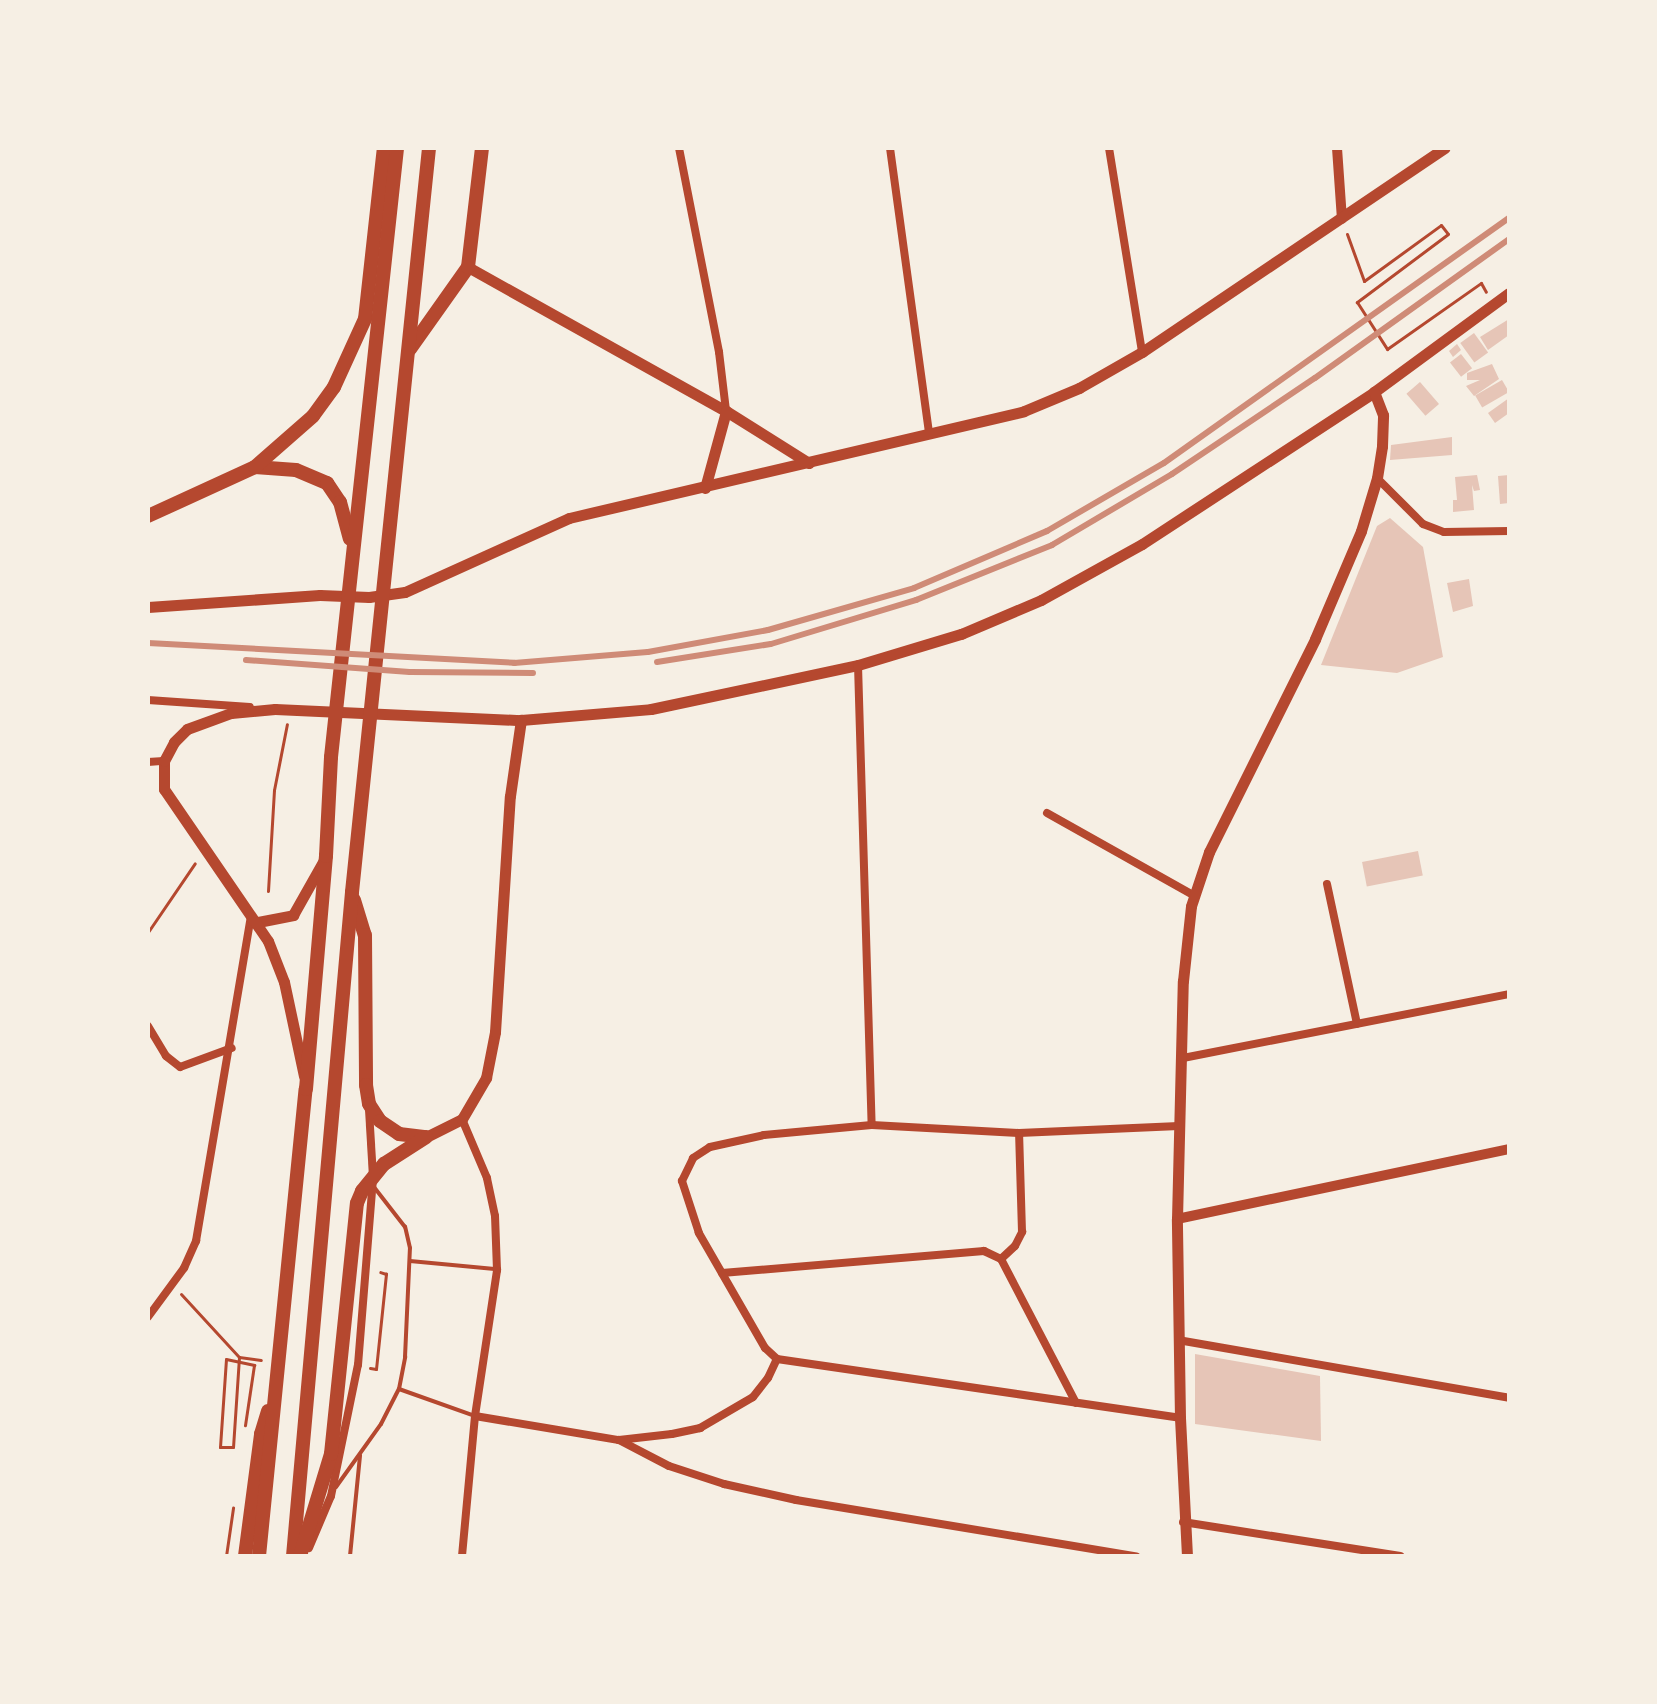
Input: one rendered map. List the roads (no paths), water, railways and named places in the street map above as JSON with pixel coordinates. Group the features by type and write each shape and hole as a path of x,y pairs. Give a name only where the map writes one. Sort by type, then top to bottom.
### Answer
{"highway":[{"path":"148,516 255,467 313,416 348,362 365,319 384,148"},
{"path":"259,1556 306,1089 326,856 331,757 351,551 373,392 397,148"},
{"path":"293,1556 352,892 429,148"},
{"path":"410,349 468,267 482,148"},
{"path":"255,467 296,470 327,483 340,502 351,551"},
{"path":"352,892 365,935 369,1104 380,1121 399,1134 426,1137"},
{"path":"303,1556 331,1454 357,1203 384,1164 426,1137"},
{"path":"245,1556 261,1434 278,1376"}],"main road":[{"path":"148,607 320,595 369,597 405,592 546,526 1024,411 1079,388 1142,352 1445,148"},
{"path":"468,267 726,411 809,463"},
{"path":"306,1089 284,982 255,918 164,789 164,761 180,735 202,722 231,713 275,709 521,720 651,709 858,665 961,634 1096,572 1374,392 1509,293"},
{"path":"1187,1556 1183,1522 1177,1219 1183,981 1193,895 1209,852 1248,770 1315,639 1361,531 1377,478 1383,415 1374,392"},
{"path":"705,488 726,411"},
{"path":"426,1137 462,1119 486,1078 495,1032 510,796 521,720"},
{"path":"255,918 293,915 326,856"}],"street":[{"path":"679,148 719,352 726,411"},
{"path":"890,148 929,434"},
{"path":"1109,148 1142,352"},
{"path":"1337,148 1342,219"},
{"path":"1377,478 1423,524 1444,532 1509,531"},
{"path":"858,665 872,1125"},
{"path":"148,700 275,709"},
{"path":"148,762 164,761"},
{"path":"1047,813 1193,895"},
{"path":"1327,884 1357,1024"},
{"path":"148,1317 184,1268 196,1241 255,918"},
{"path":"1183,1058 1509,994"},
{"path":"148,1026 166,1056 180,1067 232,1048"},
{"path":"303,1556 331,1496 358,1365 373,1181 369,1104"},
{"path":"462,1119 487,1178 495,1216 497,1270 475,1416 462,1556"},
{"path":"1179,1126 1019,1133 872,1125 764,1135 710,1147 693,1158 684,1170 682,1181 699,1233 765,1348 777,1359 1180,1418"},
{"path":"1001,1259 1015,1246 1022,1232 1019,1133"},
{"path":"1177,1219 1509,1149"},
{"path":"722,1273 984,1251 1001,1259 1076,1403"},
{"path":"1178,1340 1509,1398"},
{"path":"475,1416 619,1440 700,1428 753,1397 768,1378 777,1359"},
{"path":"619,1440 669,1466 753,1491 1136,1556"},
{"path":"1183,1522 1400,1556"}],"lane":[{"path":"331,1496 381,1424 399,1389 410,1261 405,1227 373,1181"},
{"path":"410,1261 497,1270"},
{"path":"399,1389 475,1416"},
{"path":"350,1556 360,1452"}],"railway":[{"path":"148,643 514,663 648,652 768,630 914,588 1047,531 1164,463 1509,218"},
{"path":"657,662 771,644 916,600 1052,545 1172,474 1315,378 1509,239"},
{"path":"246,660 410,672 533,673"}]}
